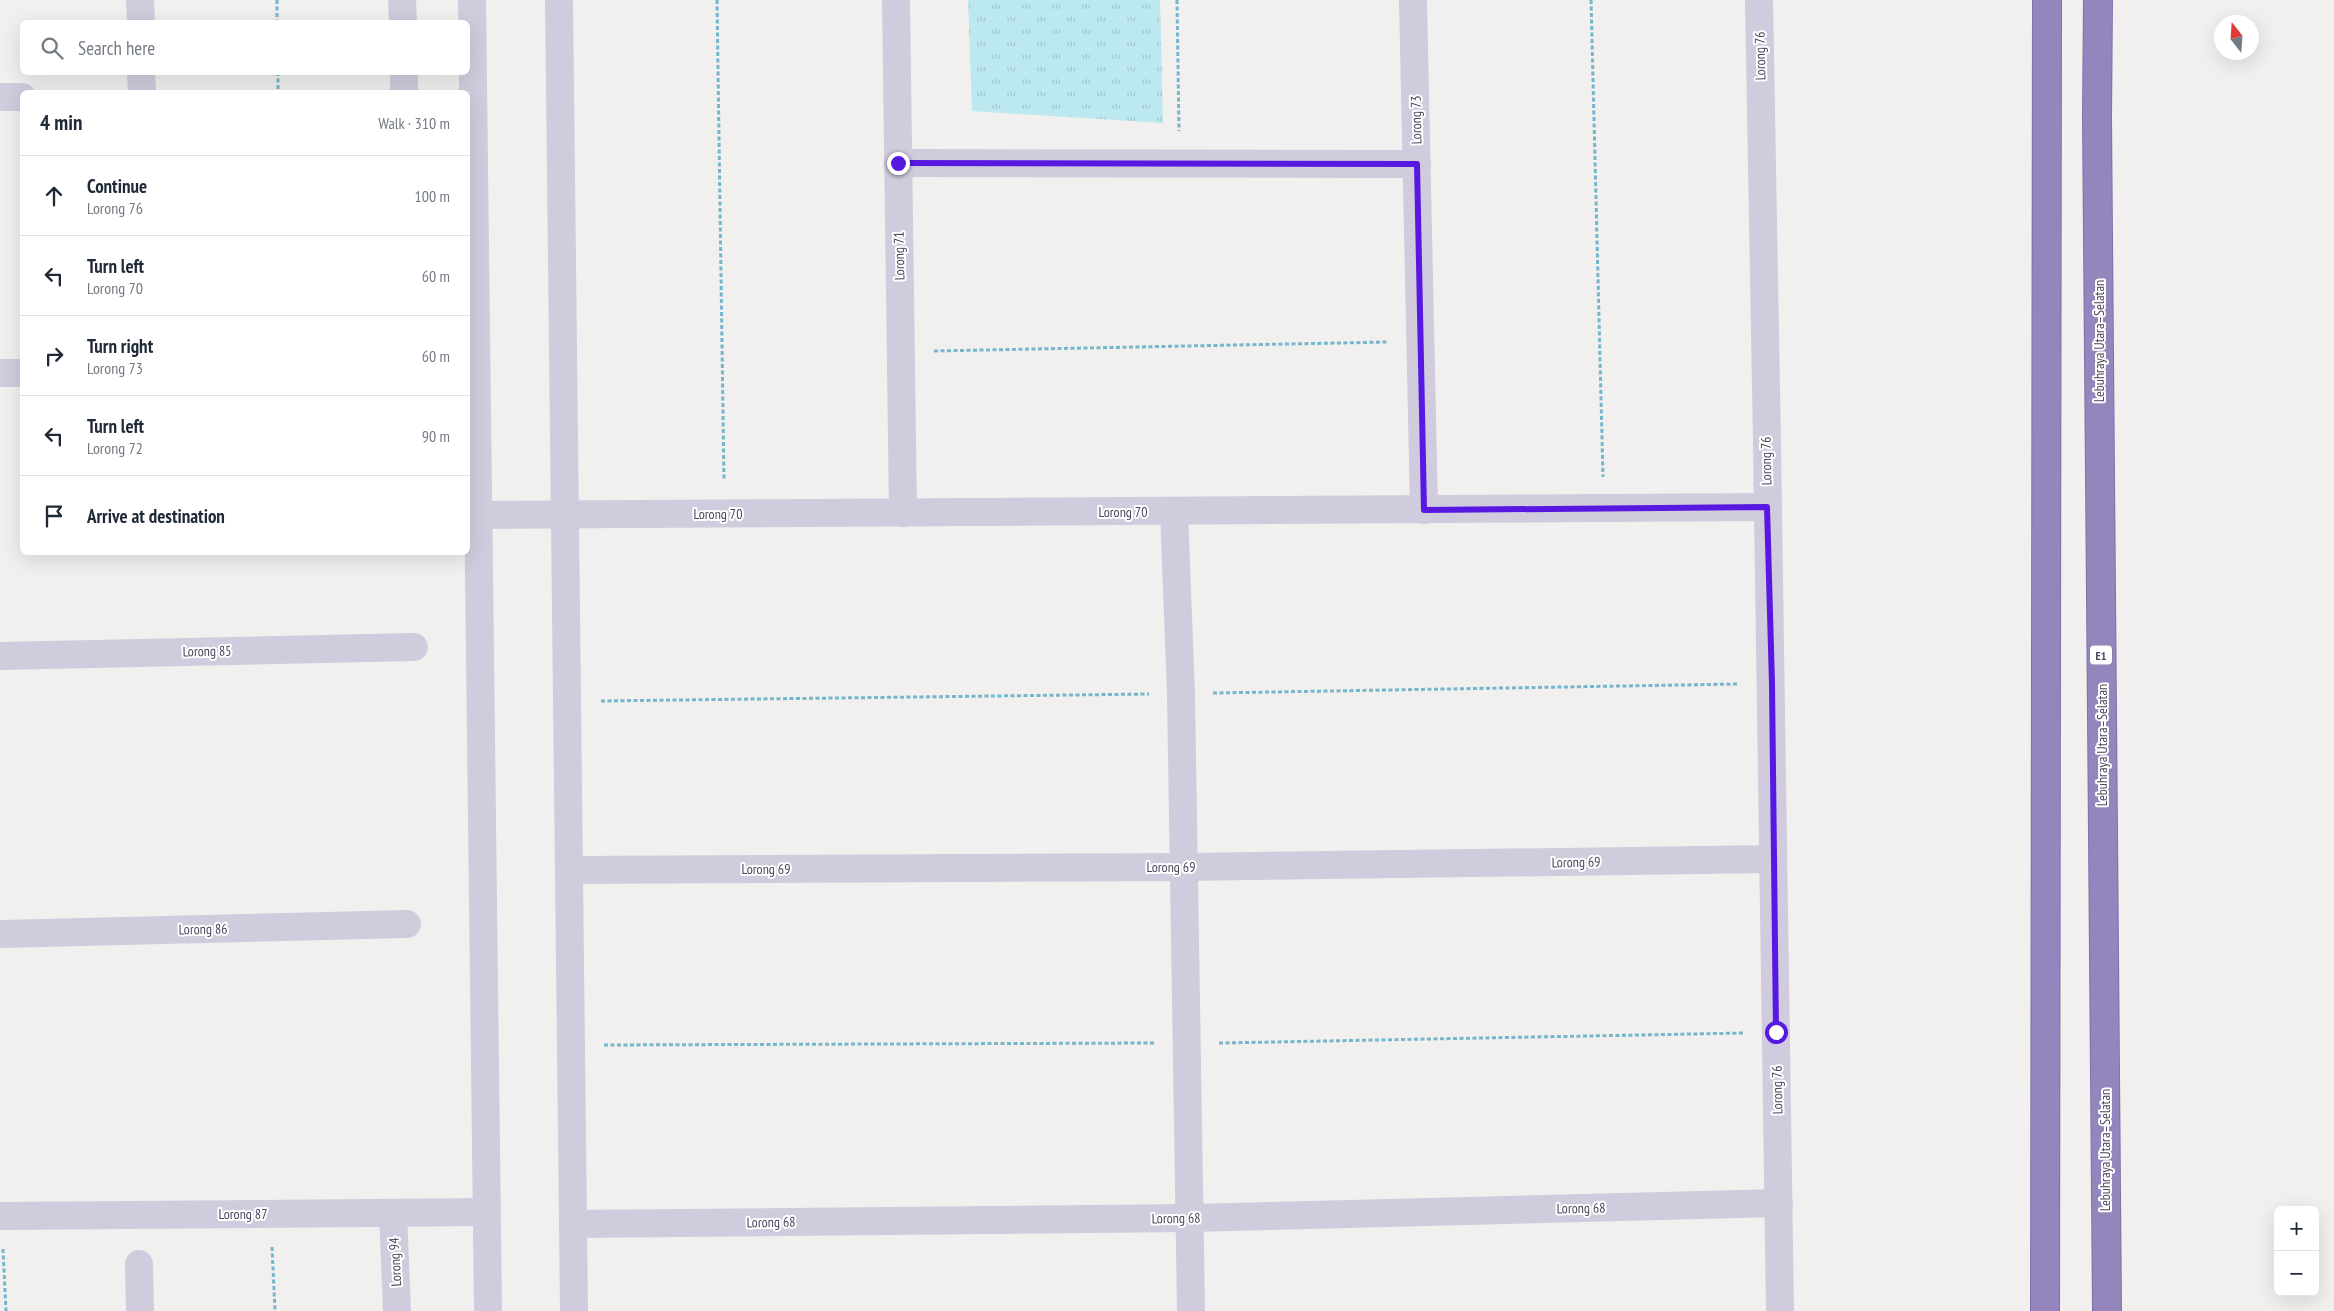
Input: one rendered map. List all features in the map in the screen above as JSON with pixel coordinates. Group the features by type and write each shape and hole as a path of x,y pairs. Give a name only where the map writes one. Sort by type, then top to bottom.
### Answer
{"highway":[{"path":"2045,1311 2047,0"},
{"name":"Lebuhraya Utara–Selatan","path":"2098,0 2097,137 2107,1311"}],"street":[{"path":"140,0 141,20"},
{"path":"402,0 403,20"},
{"path":"472,0 488,1311"},
{"path":"559,0 574,1311"},
{"name":"Lorong 71","path":"896,0 903,513"},
{"name":"Lorong 73","path":"1413,0 1424,510"},
{"name":"Lorong 76","path":"1759,0 1767,507 1772,684 1780,1311"},
{"path":"141,75 142,90"},
{"path":"404,75 404,90"},
{"path":"0,97 20,97"},
{"path":"898,163 1417,164"},
{"path":"0,373 20,373"},
{"name":"Lorong 70","path":"478,515 1767,507"},
{"path":"1174,511 1181,694 1191,1218 1191,1311"},
{"name":"Lorong 85","path":"0,656 414,647"},
{"name":"Lorong 69","path":"569,870 1184,867 1774,859"},
{"name":"Lorong 86","path":"0,934 407,924"},
{"name":"Lorong 68","path":"573,1224 1191,1218 1779,1203"},
{"name":"Lorong 87","path":"0,1216 486,1212"},
{"name":"Lorong 94","path":"393,1213 397,1311"},
{"path":"139,1264 140,1311"}],"path":[{"path":"276,0 277,20"},
{"path":"718,0 724,514"},
{"path":"1177,0 1180,164"},
{"path":"1591,0 1604,508"},
{"path":"278,75 278,90"},
{"path":"901,352 1420,342"},
{"path":"567,701 1181,694 1772,684"},
{"path":"571,1045 1188,1043 1776,1032"},
{"path":"271,1214 275,1311"},
{"path":"0,1216 6,1311"}],"green space":[{"path":"968,0 1160,0 1163,123 972,111"}],"route":[{"path":"898,163 1417,164 1424,510 1767,507 1772,684 1776,1032"}]}
